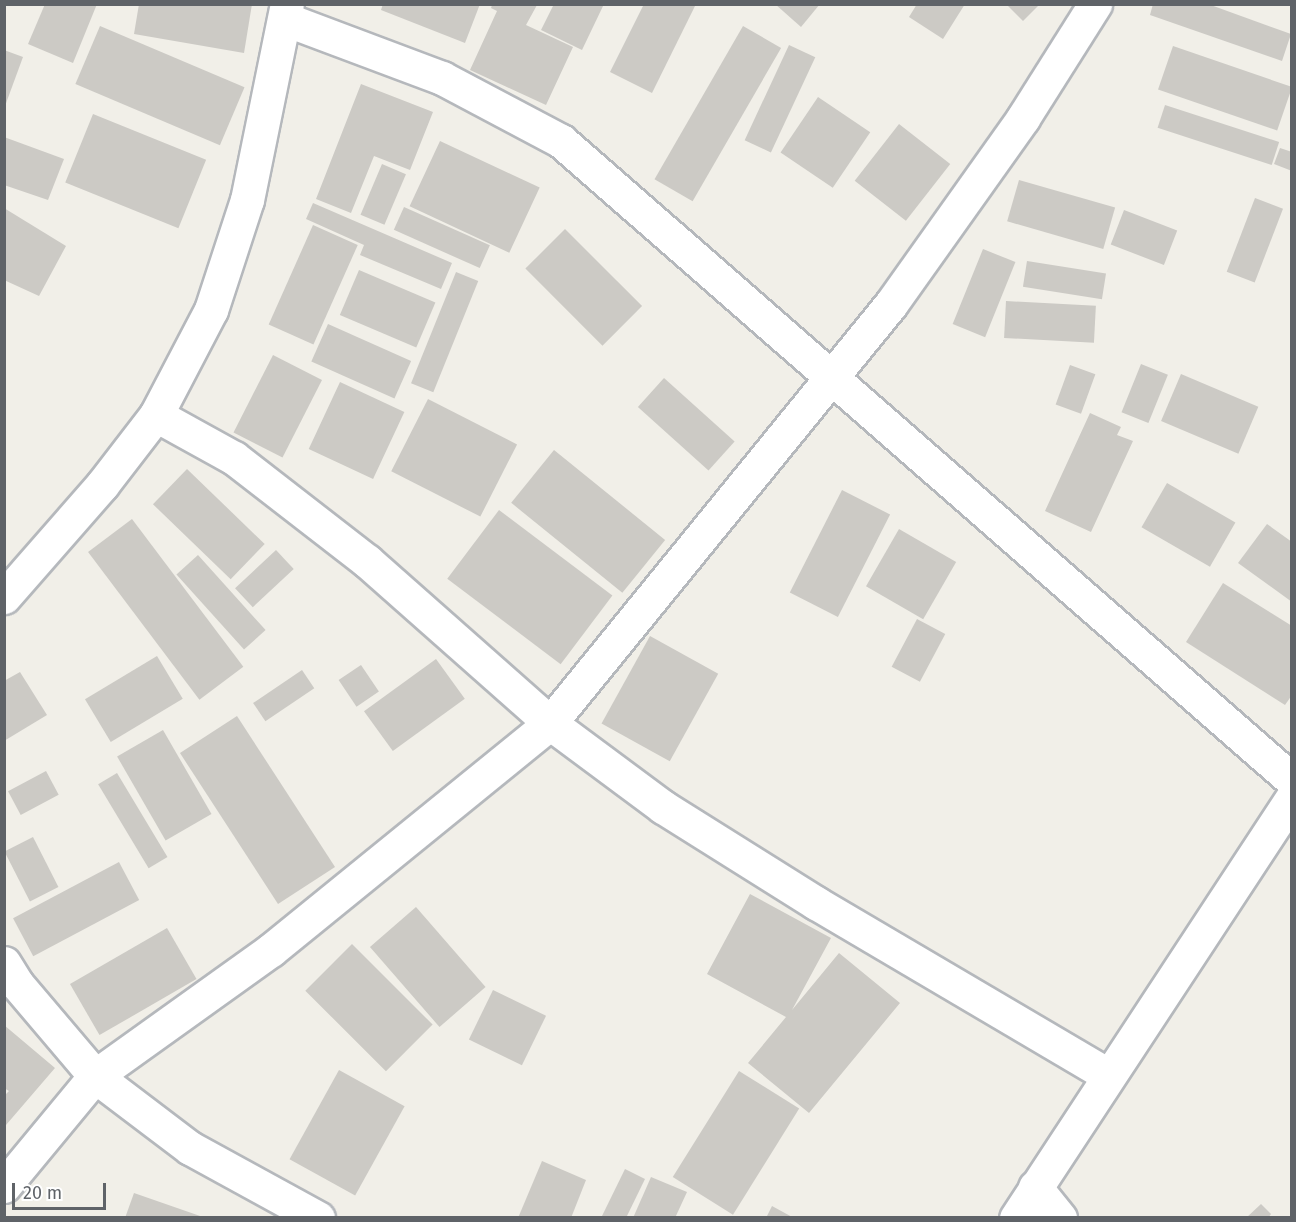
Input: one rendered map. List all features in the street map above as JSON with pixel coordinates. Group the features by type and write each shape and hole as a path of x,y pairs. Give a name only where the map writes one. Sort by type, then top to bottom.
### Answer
{"street":[{"path":"4,1186 95,1076 271,950 550,723 832,380 1023,118 1095,4"},
{"path":"4,597 102,485 156,415 211,310 247,200 286,12 442,78 561,141 1292,780"},
{"path":"156,415 234,458 340,540 550,723 663,807 816,903 1108,1075"},
{"path":"1016,1218 1292,798"},
{"path":"4,963 17,984 95,1076 190,1148 318,1218"},
{"path":"1035,1187 1060,1218"}],"building":[{"path":"45,4 97,4 73,63 28,44"},
{"path":"139,4 252,4 244,53 134,34"},
{"path":"383,4 480,4 465,43 381,10"},
{"path":"554,4 604,4 582,50 541,30"},
{"path":"644,4 696,4 652,93 610,72"},
{"path":"775,4 820,4 801,27"},
{"path":"917,4 965,4 943,39 909,17"},
{"path":"1006,4 1040,4 1023,21"},
{"path":"1153,4 1208,4 1291,34 1282,61 1150,15"},
{"path":"492,5 537,5 526,25 573,47 546,105 470,70 497,11 491,8"},
{"path":"100,26 245,87 220,145 75,84"},
{"path":"743,26 781,48 693,201 654,179"},
{"path":"789,45 815,57 771,152 745,140"},
{"path":"1173,46 1292,87 1277,131 1158,89"},
{"path":"4,50 23,57 5,106 4,106"},
{"path":"361,84 433,112 410,170 374,156 351,213 316,199"},
{"path":"818,97 870,132 833,188 781,153"},
{"path":"1165,105 1279,142 1272,165 1158,128"},
{"path":"93,114 206,160 178,228 65,183"},
{"path":"899,124 950,164 906,221 855,181"},
{"path":"4,137 64,159 48,200 4,185"},
{"path":"440,141 540,187 509,253 410,206"},
{"path":"1280,148 1292,152 1292,171 1274,164"},
{"path":"382,164 406,174 384,225 361,215"},
{"path":"1019,180 1115,208 1103,249 1007,221"},
{"path":"1255,198 1283,209 1255,283 1227,272"},
{"path":"313,203 452,263 441,289 360,255 364,245 306,219"},
{"path":"404,207 490,245 480,268 394,230"},
{"path":"4,208 66,246 39,296 4,280"},
{"path":"1124,210 1177,230 1164,265 1111,245"},
{"path":"313,225 358,245 313,345 269,325"},
{"path":"565,229 642,306 602,346 525,269"},
{"path":"983,249 1015,262 985,337 953,324"},
{"path":"1027,261 1106,274 1102,299 1023,287"},
{"path":"359,270 435,302 416,348 340,315"},
{"path":"456,272 478,281 433,392 411,383"},
{"path":"1006,301 1096,306 1094,343 1004,338"},
{"path":"328,324 411,361 394,398 311,361"},
{"path":"273,355 322,380 283,457 234,433"},
{"path":"1141,364 1168,375 1148,423 1122,412"},
{"path":"1070,365 1095,374 1081,414 1056,404"},
{"path":"1181,374 1258,407 1238,454 1161,421"},
{"path":"664,378 735,442 709,471 638,407"},
{"path":"340,382 404,412 373,479 309,449"},
{"path":"428,399 517,444 480,517 391,471"},
{"path":"1090,413 1121,427 1117,435 1133,441 1091,532 1045,511"},
{"path":"554,450 665,540 622,593 511,503"},
{"path":"187,469 265,544 231,579 153,504"},
{"path":"1167,483 1235,522 1210,567 1142,527"},
{"path":"842,490 890,515 838,617 790,592"},
{"path":"499,510 612,595 561,664 447,579"},
{"path":"132,519 243,667 199,700 88,552"},
{"path":"1267,524 1292,542 1292,602 1238,563"},
{"path":"899,529 956,562 923,619 866,586"},
{"path":"276,550 294,569 253,607 235,588"},
{"path":"198,555 266,630 244,649 176,574"},
{"path":"1223,583 1292,626 1292,695 1285,705 1186,642"},
{"path":"917,619 945,634 920,682 892,667"},
{"path":"650,636 718,674 670,761 602,723"},
{"path":"157,656 183,699 111,742 85,699"},
{"path":"436,659 465,699 393,751 364,711"},
{"path":"361,665 379,692 357,707 339,680"},
{"path":"302,670 314,688 265,721 253,703"},
{"path":"20,672 47,715 4,741 4,681"},
{"path":"237,716 335,867 278,904 180,753"},
{"path":"163,730 212,814 166,841 117,756"},
{"path":"46,771 59,795 21,815 8,791"},
{"path":"117,773 167,857 149,868 98,784"},
{"path":"33,837 58,887 30,901 4,852"},
{"path":"119,862 139,900 33,956 13,918"},
{"path":"750,894 831,938 792,1010 839,953 900,1003 809,1113 748,1063 786,1017 707,974"},
{"path":"416,907 486,987 440,1027 370,947"},
{"path":"167,928 196,979 100,1035 70,984"},
{"path":"352,944 433,1025 386,1071 305,991"},
{"path":"493,990 546,1016 522,1065 469,1039"},
{"path":"4,1025 55,1068 6,1125 4,1096 9,1091 4,1088"},
{"path":"339,1070 405,1106 355,1196 290,1159"},
{"path":"739,1071 799,1109 733,1215 673,1177"},
{"path":"542,1161 586,1180 571,1218 518,1218"},
{"path":"625,1169 645,1179 626,1218 601,1218"},
{"path":"651,1177 687,1192 675,1218 633,1218"},
{"path":"134,1193 203,1217 203,1218 125,1218"},
{"path":"1261,1204 1271,1214 1268,1218 1246,1218"},
{"path":"772,1206 794,1218 766,1218"}]}
